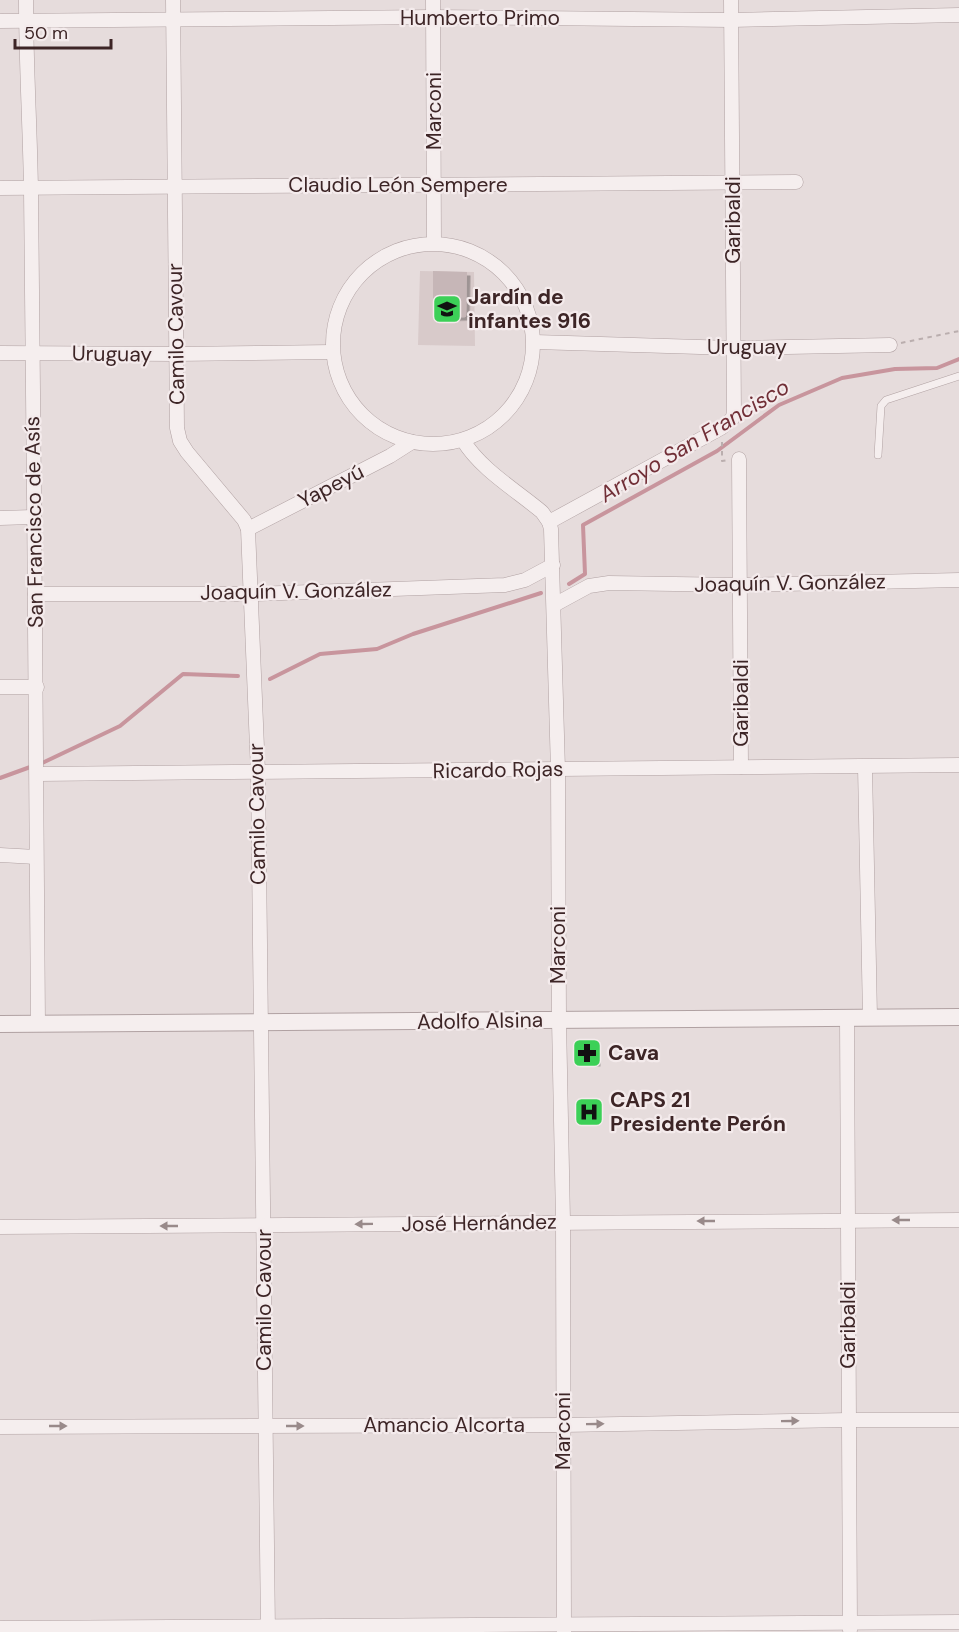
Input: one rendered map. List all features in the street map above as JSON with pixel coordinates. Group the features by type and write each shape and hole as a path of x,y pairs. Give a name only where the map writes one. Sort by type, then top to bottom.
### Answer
{"street":[{"name":"San Francisco de Asís","path":"26,0 31,187 31,353 37,687 38,1024"},
{"name":"Camilo Cavour","path":"173,0 177,428 180,441 187,452 244,520 248,529 258,772 268,1629"},
{"name":"Marconi","path":"433,0 434,241"},
{"name":"Garibaldi","path":"549,522 721,428 732,419 736,405 733,348 731,0"},
{"name":"Humberto Primo","path":"0,21 434,17 731,20 959,15"},
{"name":"Claudio León Sempere","path":"0,188 796,182"},
{"path":"434,241 461,247 490,260 513,282 529,311 535,342 531,369 521,395 504,417 482,433 463,440 437,445 412,442 386,433 359,413 341,385 332,352 335,320 347,290 369,266 397,249 434,241"},
{"name":"Uruguay","path":"535,342 733,348 890,345"},
{"name":"Uruguay","path":"0,353 332,352"},
{"path":"463,440 479,460 542,512 549,522"},
{"name":"Yapeyú","path":"248,529 390,456 412,442"},
{"name":"Garibaldi","path":"740,459 741,767"},
{"path":"0,518 33,517"},
{"name":"Marconi","path":"549,522 553,565 558,770 563,1221 564,1629"},
{"name":"Joaquín V. González","path":"35,594 251,594 505,585 525,580 553,565"},
{"name":"Joaquín V. González","path":"554,606 589,586 597,584 740,585 959,580"},
{"path":"0,687 37,687"},
{"name":"Ricardo Rojas","path":"37,767 258,772 959,765"},
{"path":"865,767 870,1017"},
{"path":"0,855 36,857"},
{"name":"Adolfo Alsina","path":"0,1024 959,1017"},
{"name":"Garibaldi","path":"847,1018 850,1627"},
{"name":"José Hernández","path":"0,1227 264,1226 563,1221 959,1220"},
{"name":"Amancio Alcorta","path":"0,1426 563,1425 849,1419 959,1420"},
{"path":"0,1628 564,1629 850,1627 959,1622"}],"lane":[{"path":"878,456 881,406 886,400 959,376"}],"path":[{"path":"890,345 959,331"},
{"path":"722,439 722,460"}],"shaded area":[{"name":"Jardín de infantes 916","path":"420,271 474,272 475,346 418,345"}],"building":[{"path":"433,271 467,272 466,317 433,318"},
{"name":"Cava","path":"597,1042 597,1063 577,1063 577,1043"}],"waterway":[{"name":"Arroyo San Francisco","path":"569,584 585,574 583,525 717,451 779,405 842,378 895,369 937,368 959,359"},
{"name":"Arroyo San Francisco","path":"270,679 320,654 377,649 413,634 541,593"},
{"name":"Arroyo San Francisco","path":"40,764 120,726 183,674 238,676"},
{"name":"Arroyo San Francisco","path":"0,778 33,766"}],"place":[{"name":"Jardín de infantes 916","path":"447,309"},
{"name":"Cava","path":"587,1053"},
{"name":"CAPS 21 Presidente Perón","path":"589,1112"}]}
